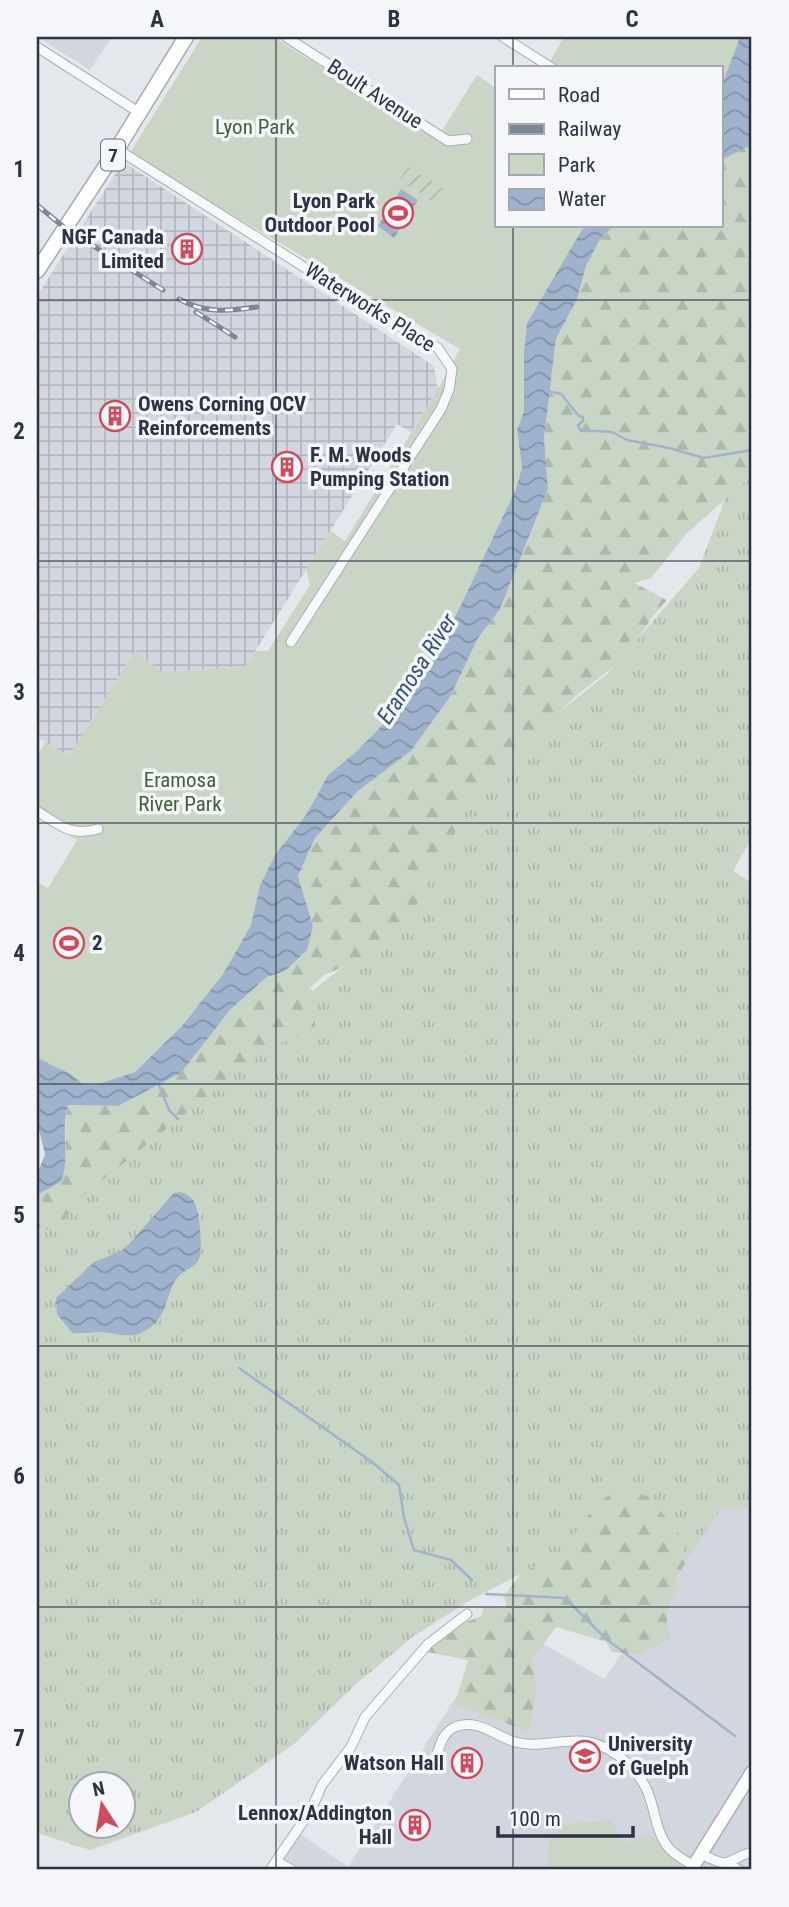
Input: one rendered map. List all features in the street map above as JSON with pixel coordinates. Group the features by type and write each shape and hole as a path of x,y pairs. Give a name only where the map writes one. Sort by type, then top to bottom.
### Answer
{"main road":[{"name":"7","path":"37,271 186,37"},
{"path":"692,1868 752,1772"}],"street":[{"name":"Boult Avenue","path":"286,37 448,141 467,139"},
{"path":"503,37 549,66"},
{"path":"37,47 140,113"},
{"name":"Waterworks Place","path":"117,149 380,315 438,348 452,369 449,390 441,409 290,642"},
{"path":"37,811 65,829 83,834 98,830"},
{"path":"270,1870 311,1810 322,1786 351,1747 365,1717 428,1644 467,1614"},
{"path":"436,1758 442,1739 448,1731 464,1725 480,1726 525,1744 582,1741 605,1748 621,1758 640,1778 647,1789 666,1843 692,1868"},
{"path":"729,1864 752,1852"},
{"path":"701,1854 739,1870"},
{"path":"276,1861 292,1870"}],"shaded area":[{"path":"37,37 112,37 90,70"},
{"path":"121,165 128,165 434,366 438,389 411,432 397,424 246,666 162,673 135,651 69,756 37,737 37,296"},
{"name":"University of Guelph","path":"721,1509 752,1509 752,1870 275,1870 299,1833 348,1867 504,1621 604,1679"}],"green space":[{"name":"Eramosa River Park","path":"202,37 273,37 437,139 477,75 495,88 495,228 583,228 527,323 524,411 517,430 522,467 516,489 437,655 389,718 358,750 328,775 306,815 275,855 260,885 251,925 223,974 182,1026 135,1072 95,1085 83,1084 69,1073 37,1058 37,882 48,888 77,840 37,817 37,756 45,742 69,756 135,651 162,673 246,666 256,651 268,651 310,585 306,569 331,531 345,541 460,349 149,166 131,151"},
{"path":"564,37 740,37 722,84 722,66 547,66"},
{"path":"752,145 752,466 748,479 687,533 651,578 634,583 667,600 626,657 577,695 476,792 415,908 374,954 324,975 310,988 315,998 315,1028 264,1051 85,1194 60,1225 37,1233 37,1195 61,1182 64,1173 68,1105 118,1106 181,1073 230,1010 267,977 285,971 313,926 298,876 315,838 358,791 411,751 450,697 478,638 500,609 548,489 544,438 556,339 577,299 586,266 601,237 612,228 722,228 722,160"},
{"path":"408,167 443,188 433,202 399,180"},
{"path":"752,427 752,837 733,871 752,883 752,1509 721,1509 685,1563 678,1531 560,1554 472,1599 414,1636 356,1684 294,1744 196,1812 136,1834 136,1770 66,1770 66,1840 118,1840 90,1850 37,1833 37,1209 383,935 481,775 607,674 699,568"},
{"path":"621,1484 648,1497 678,1531 685,1564 674,1581 679,1585 668,1610 667,1622 671,1638 640,1655 612,1652 606,1642 556,1627 532,1660 536,1689 529,1732 455,1704 468,1660 422,1651 454,1627 481,1616 484,1607 507,1608 504,1596 521,1574 560,1554 593,1509"},
{"path":"612,1820 622,1843 650,1834 679,1863 679,1870 547,1870 550,1840 564,1824"}],"water":[{"path":"740,37 752,37 752,145 722,160 722,84"},
{"name":"Lyon Park Outdoor Pool","path":"401,189 418,200 394,238 378,226"},
{"path":"583,228 612,228 601,237 586,266 577,299 556,339 544,438 548,489 500,609 478,638 450,697 411,751 358,791 315,838 298,876 313,926 307,950 285,971 267,977 230,1010 181,1073 118,1106 68,1105 65,1163 61,1182 37,1195 37,1175 45,1154 37,1122 37,1058 69,1073 83,1084 95,1085 135,1072 182,1026 223,974 251,925 260,885 275,855 306,815 328,775 358,750 389,718 437,655 516,489 522,467 517,430 524,411 527,323"},
{"path":"180,1192 189,1196 195,1204 200,1229 200,1254 195,1264 174,1282 157,1320 137,1335 72,1333 57,1314 56,1298 94,1262 121,1251 174,1193"}],"waterway":[{"path":"549,391 561,394 579,416 583,417 583,421 578,425 580,430 612,432 627,440 704,458 752,450"},
{"path":"159,1085 169,1110 178,1119"},
{"path":"239,1368 372,1462 399,1485 404,1518 414,1550 451,1560 472,1580"},
{"path":"486,1594 565,1598 605,1638 735,1736"}],"railway":[{"path":"37,205 65,228 163,290"},
{"path":"179,299 208,309 257,307"},
{"path":"196,312 235,337"}],"place":[{"name":"Lyon Park Outdoor Pool","path":"398,213"},
{"name":"NGF Canada Limited","path":"187,249"},
{"name":"Owens Corning OCV Reinforcements","path":"115,416"},
{"name":"F. M. Woods Pumping Station","path":"287,467"},
{"name":"2","path":"69,943"},
{"name":"University of Guelph","path":"585,1756"},
{"name":"Watson Hall","path":"467,1763"},
{"name":"Lennox/Addington Hall","path":"415,1825"}],"park label":[{"name":"Lyon Park","path":"255,127"}],"water label":[{"name":"Eramosa River","path":"417,669"}]}
